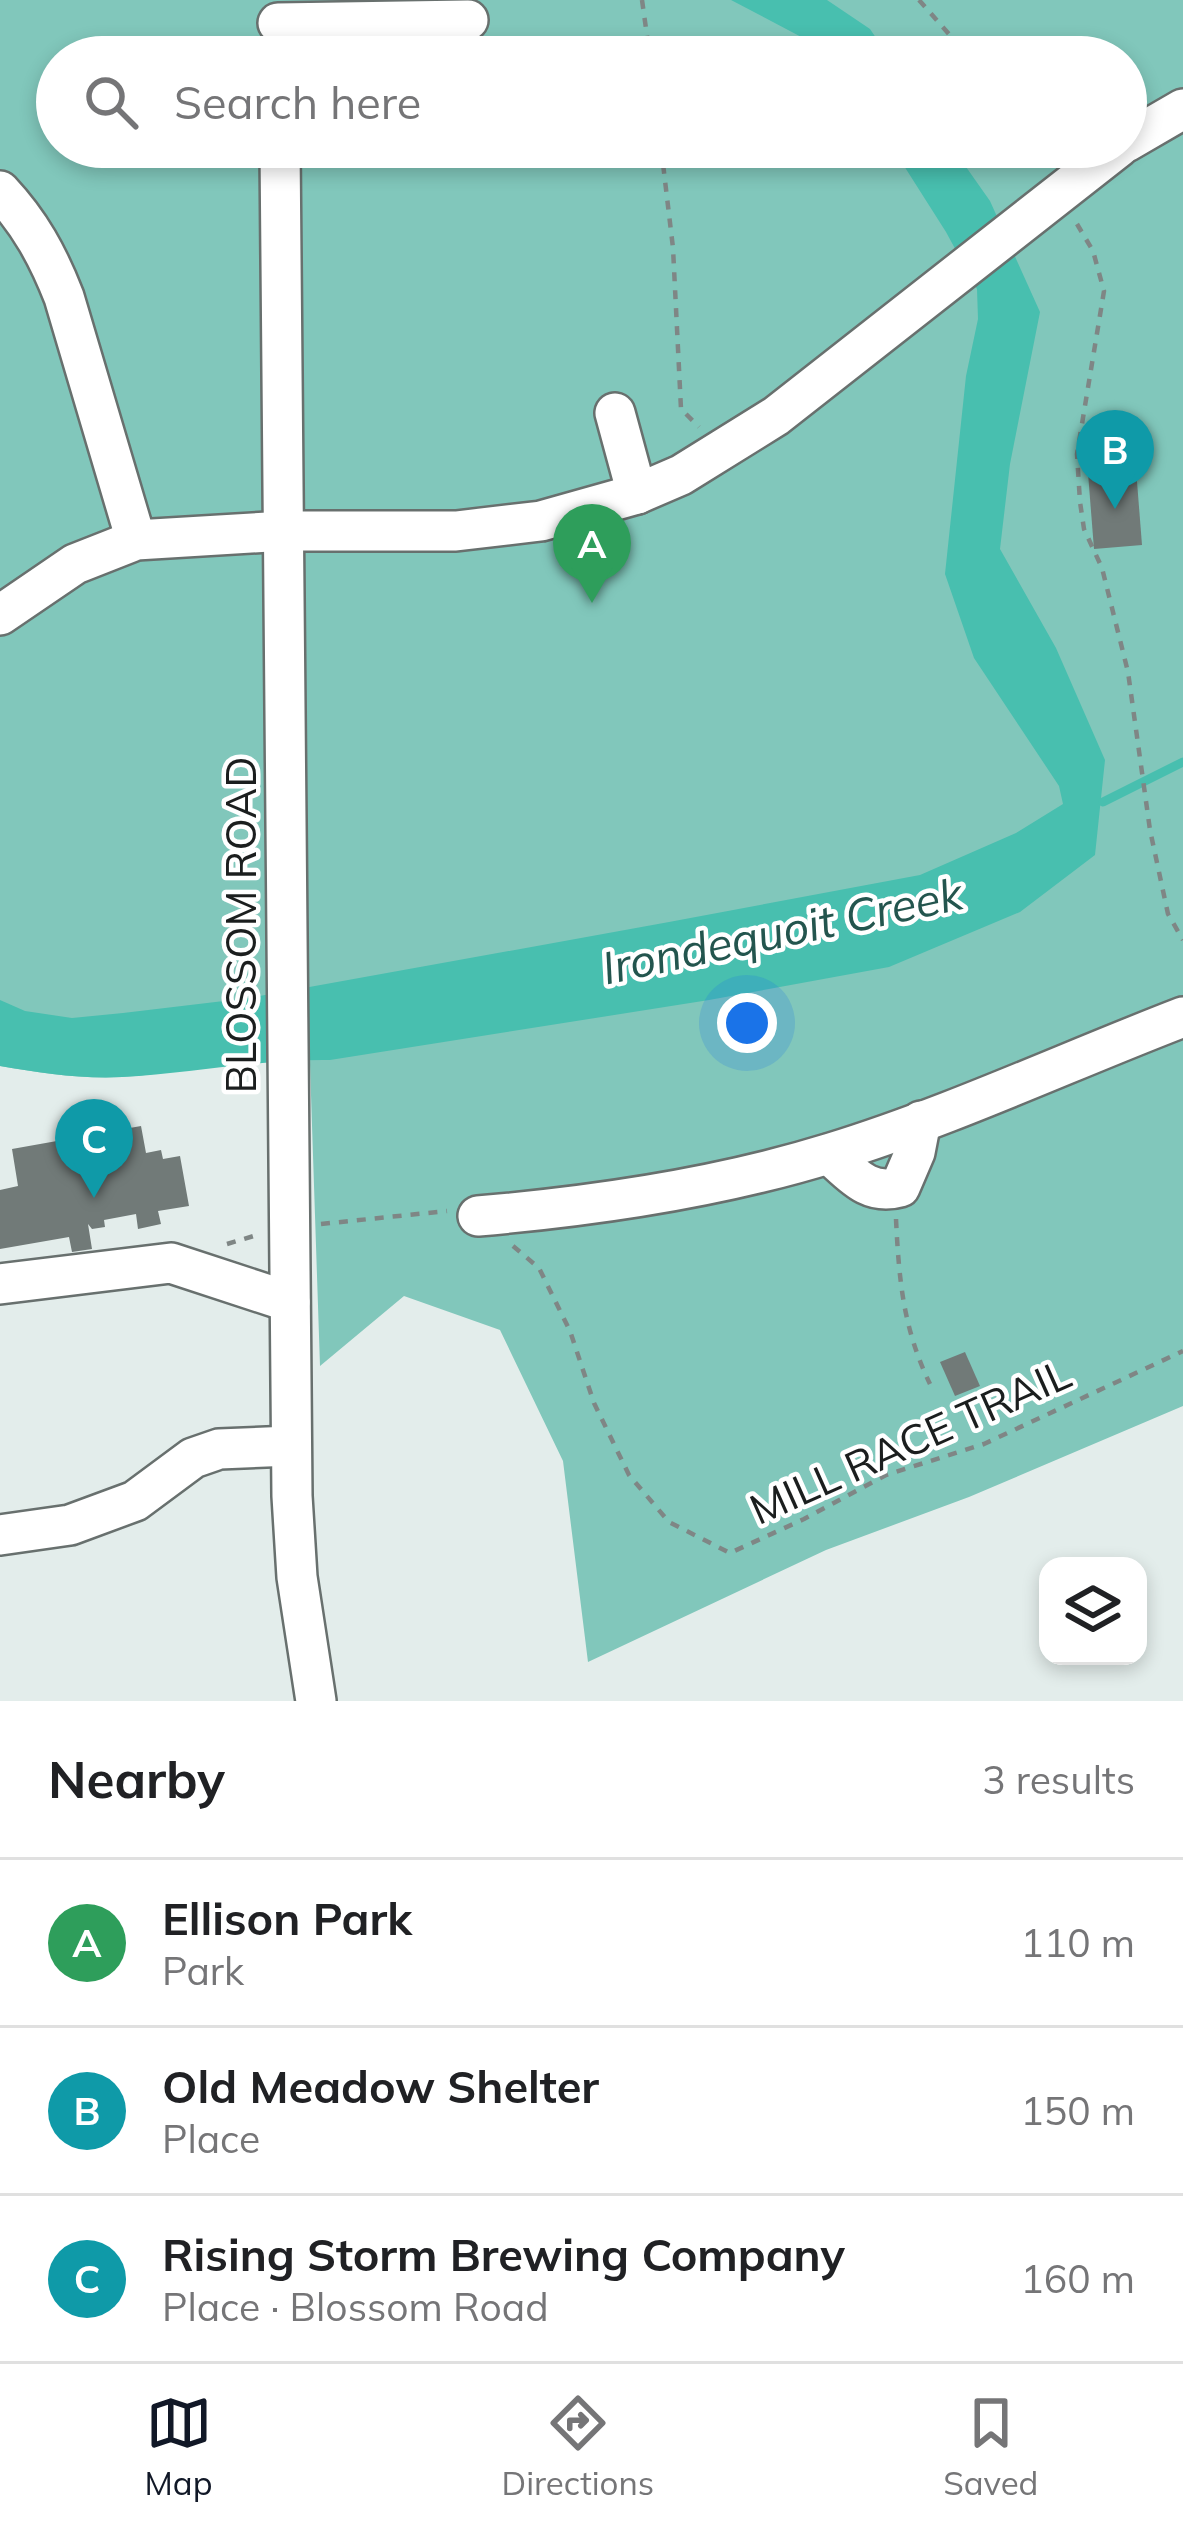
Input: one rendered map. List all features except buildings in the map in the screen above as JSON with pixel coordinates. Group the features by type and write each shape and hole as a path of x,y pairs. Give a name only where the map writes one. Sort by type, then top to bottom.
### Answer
{"street":[{"path":"278,26 468,20"},
{"path":"1147,130 1183,109"},
{"name":"BLOSSOM ROAD","path":"280,168 291,1445 297,1577 316,1701"},
{"path":"0,615 75,564 136,539 509,526 571,515 637,494 724,451 776,416 1092,168"},
{"path":"0,191 24,217 50,260 136,539"},
{"path":"615,412 637,494"},
{"path":"478,1216 551,1210 694,1185 829,1154 1183,1017"},
{"path":"829,1154 866,1187 892,1190 900,1187 907,1174 921,1121"},
{"path":"0,1284 171,1263 290,1302"},
{"path":"0,1535 70,1525 135,1501 193,1458 219,1449 291,1445"}],"path":[{"path":"643,0 647,36"},
{"path":"919,0 951,36"},
{"path":"663,168 673,248 681,409 724,451"},
{"path":"1043,206 1093,251 1104,291 1078,454 1080,502 1084,529 1102,568 1120,637 1168,914 1183,940"},
{"path":"892,1190 911,1345 930,1384"},
{"name":"MILL RACE TRAIL","path":"478,1216 539,1268 629,1475 669,1522 730,1553 886,1475 984,1444 1183,1351"}],"shaded area":[{"path":"0,0 1183,0 1183,1406 969,1497 826,1550 588,1662 563,1461 500,1330 404,1296 320,1366 310,1065 240,1063 146,1075 61,1075 0,1066"}],"water":[{"path":"731,0 827,0 875,36 799,36"},
{"name":"Irondequoit Creek","path":"905,168 967,168 990,201 1040,312 1010,464 1000,549 1056,648 1105,760 1095,855 1020,912 889,967 330,1060 107,1077 0,1066 0,1000 25,1011 72,1018 123,1013 249,998 669,922 920,875 1016,833 1063,804 1059,786 974,658 945,574 966,376 978,319 977,289"}],"waterway":[{"path":"1103,802 1183,762"}],"place":[{"name":"Old Meadow Shelter","path":"1115,509"},
{"name":"Ellison Park","path":"592,603"},
{"name":"Rising Storm Brewing Company","path":"94,1198"}]}
